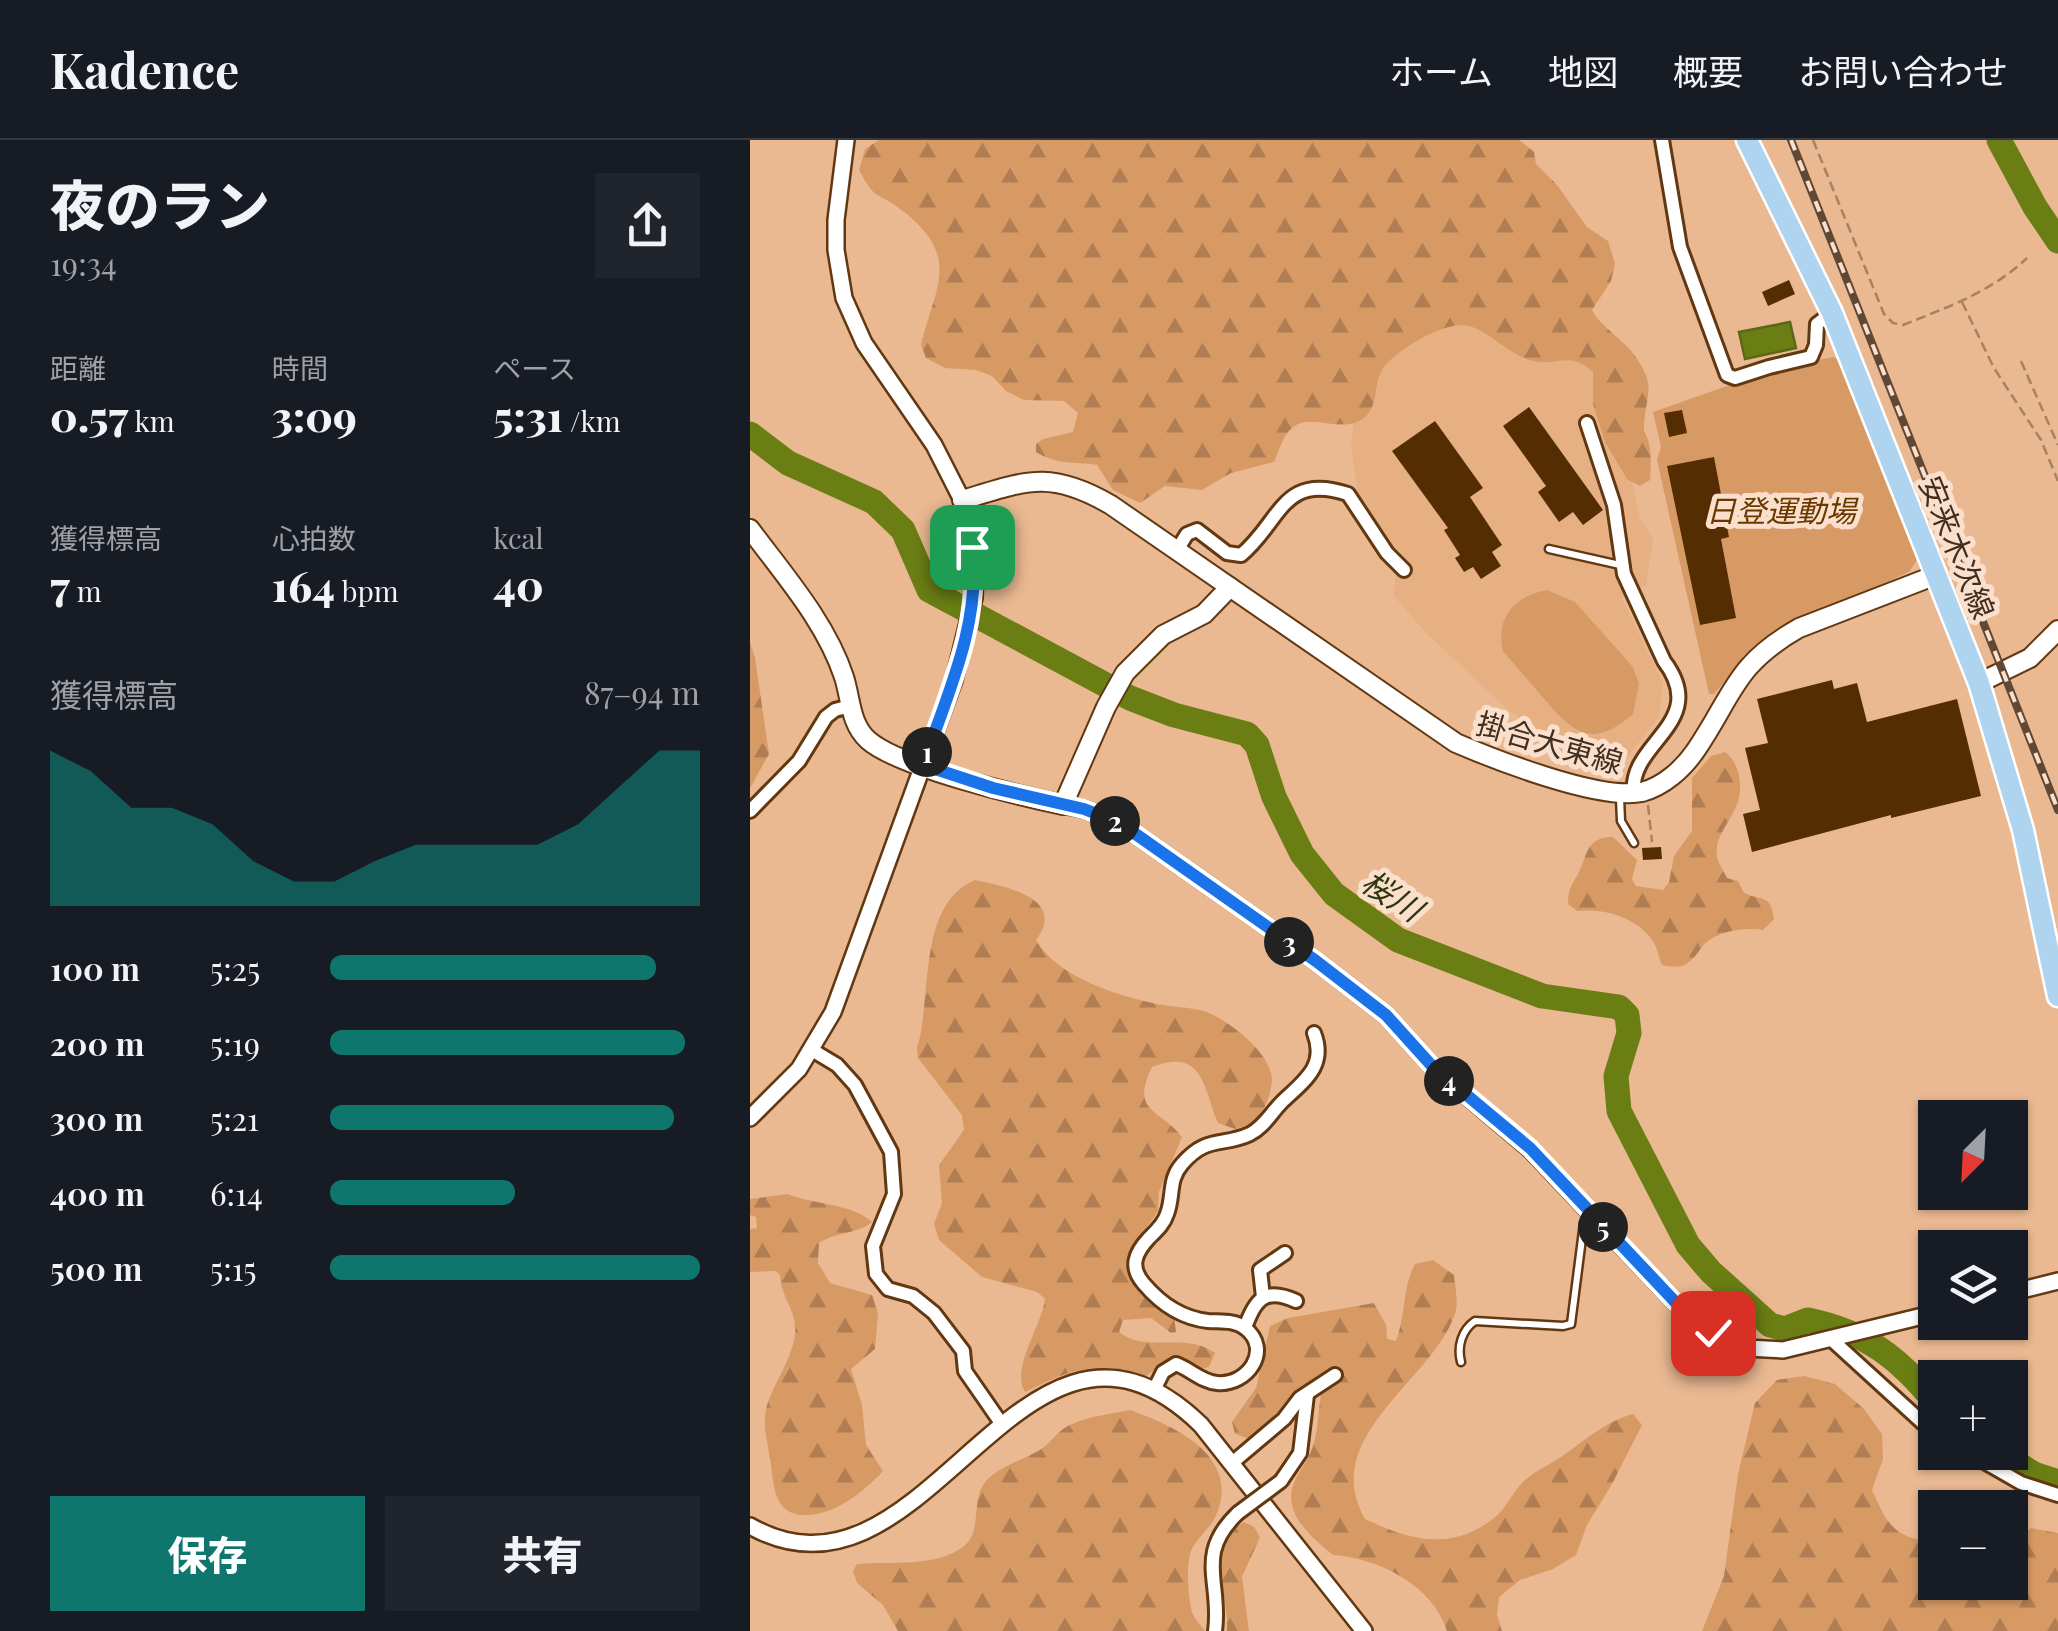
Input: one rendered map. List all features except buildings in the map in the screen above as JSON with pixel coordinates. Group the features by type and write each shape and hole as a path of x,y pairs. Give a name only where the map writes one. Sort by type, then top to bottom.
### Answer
{"main road":[{"name":"安来木次線","path":"1747,140 1832,313 1979,683 2023,830 2058,996"},
{"name":"掛合大東線","path":"962,500 1017,483 1063,482 1102,500 1456,742 1518,766 1634,797 1659,786 1685,764 1745,668 1778,640 1799,628 1936,575"},
{"path":"750,529 816,619 844,678 858,727 872,743 954,777 1063,805 1125,673 1164,636 1204,614 1230,587"},
{"path":"1979,683 2030,658 2058,630"}],"street":[{"path":"750,1118 786,1084 812,1050 840,994 954,680 974,598 975,566 962,500 934,444 864,343 844,298 836,235 846,140"},
{"path":"1662,140 1680,246 1726,376 1736,378 1811,357 1817,324 1832,313"},
{"path":"1587,423 1614,505 1621,566 1664,660 1674,673 1678,698 1675,718 1636,770 1634,797"},
{"path":"1176,550 1187,534 1197,530 1232,556 1241,555 1292,496 1307,488 1319,488 1348,494 1387,553 1404,570"},
{"path":"750,811 799,761 826,718 835,710 850,706"},
{"path":"1063,805 1120,823 1386,1015 1432,1066 1530,1148 1679,1306 1713,1333 1747,1348 1765,1351 1836,1339 1918,1318"},
{"path":"1154,1390 1162,1372 1176,1364 1215,1384 1241,1378 1249,1373 1257,1358 1245,1328 1166,1307 1140,1280 1135,1259 1141,1246 1163,1224 1173,1178 1184,1162 1207,1144 1250,1134 1311,1074 1319,1055 1314,1033"},
{"path":"812,1050 846,1074 889,1144 894,1194 873,1246 876,1274 888,1289 921,1301 945,1326 963,1351 965,1371 1001,1423"},
{"path":"1263,1297 1260,1270 1285,1253"},
{"path":"2028,1288 2058,1281"},
{"path":"1245,1328 1263,1297 1279,1295 1296,1301"},
{"path":"1836,1339 1918,1418"},
{"path":"1232,1463 1284,1420 1300,1398 1335,1375"},
{"path":"750,1526 806,1544 853,1538 889,1521 1001,1423 1044,1394 1077,1382 1108,1378 1134,1382 1186,1410 1364,1631"},
{"path":"1216,1631 1211,1555 1224,1526 1281,1481 1300,1453 1308,1392"},
{"path":"1998,1470 2021,1483 2058,1495"}],"lane":[{"path":"1549,549 1621,566"},
{"path":"1634,797 1621,821 1634,843"},
{"path":"1461,1362 1460,1344 1475,1321 1571,1324 1584,1223 1591,1214"}],"path":[{"path":"1813,140 1887,319 1903,326 1962,302 2006,278 2027,258"},
{"path":"1962,302 1994,368 2041,440 2058,481"},
{"path":"2022,361 2058,445"},
{"path":"1634,797 1652,842"}],"shaded area":[{"path":"1418,315 1590,338 1620,423 1640,518 1653,539 1646,586 1621,597 1663,683 1659,717 1617,770 1586,764 1507,709 1424,631 1394,596 1397,560 1372,528 1357,490 1351,446 1361,356"},
{"path":"1790,322 1796,348 1745,359 1739,332"}],"green space":[{"path":"879,140 1519,140 1534,152 1536,164 1557,185 1587,227 1608,241 1615,264 1611,281 1592,310 1630,350 1646,375 1644,428 1650,450 1650,480 1640,486 1627,479 1605,442 1593,404 1593,372 1569,360 1529,360 1477,329 1460,325 1436,331 1390,361 1380,374 1365,417 1347,424 1300,423 1286,435 1274,462 1231,473 1202,490 1165,486 1140,503 1113,490 1097,465 1060,461 1036,452 1036,444 1043,439 1073,432 1078,413 1064,401 1024,400 1006,391 992,376 976,370 945,368 926,358 921,345 937,289 938,258 933,243 921,228 874,192 859,170 865,149"},
{"name":"日登運動場","path":"1833,357 1920,555 1910,571 1753,648 1714,694 1709,694 1657,460 1661,447 1653,412 1775,369"},
{"path":"1547,590 1575,602 1633,667 1639,684 1633,714 1607,731 1586,733 1566,722 1503,651 1502,628 1510,610 1526,597"},
{"path":"750,642 769,754 750,788"},
{"path":"1725,752 1735,763 1740,786 1735,809 1720,836 1718,859 1727,878 1738,881 1744,893 1768,902 1774,919 1763,930 1739,930 1714,937 1686,964 1662,965 1653,941 1638,926 1609,913 1577,911 1568,904 1569,891 1593,843 1613,837 1637,860 1632,879 1636,886 1663,890 1669,882 1674,856 1692,831 1692,778 1711,756"},
{"path":"975,880 1015,891 1038,904 1044,914 1044,926 1036,940 1073,974 1125,996 1214,1015 1247,1038 1265,1059 1272,1080 1266,1103 1255,1123 1235,1129 1218,1123 1199,1074 1182,1062 1152,1067 1144,1093 1150,1108 1182,1137 1159,1192 1158,1211 1130,1259 1138,1285 1149,1301 1174,1316 1176,1332 1171,1333 1151,1318 1123,1320 1119,1332 1142,1341 1203,1347 1215,1353 1209,1367 1201,1369 1171,1359 1146,1376 1084,1370 1025,1392 1021,1371 1045,1299 1037,1292 982,1277 939,1240 934,1224 942,1203 939,1165 964,1130 962,1115 918,1058 917,1048 935,931 956,892"},
{"path":"788,1194 854,1211 872,1222 819,1243 818,1263 830,1283 872,1295 878,1313 875,1349 851,1369 862,1405 866,1445 883,1471 847,1501 805,1515 794,1514 780,1504 765,1425 767,1405 793,1343 794,1318 780,1275 776,1271 750,1272 750,1229 757,1228 756,1217 750,1215 750,1199"},
{"path":"1433,1260 1454,1275 1455,1314 1443,1339 1367,1436 1356,1462 1354,1489 1365,1519 1414,1537 1446,1539 1462,1535 1498,1514 1527,1478 1604,1426 1633,1414 1642,1425 1587,1525 1576,1555 1553,1569 1520,1580 1499,1597 1497,1615 1502,1631 1447,1631 1430,1600 1417,1588 1385,1568 1333,1555 1300,1522 1291,1501 1292,1490 1316,1436 1322,1389 1315,1382 1292,1397 1265,1431 1247,1438 1235,1434 1232,1422 1256,1388 1270,1326 1288,1318 1374,1303 1386,1325 1387,1339 1396,1341 1415,1264"},
{"path":"1804,1376 1835,1384 1864,1409 1882,1434 1883,1459 1872,1490 1894,1528 1918,1539 1918,1600 2028,1600 2028,1530 2058,1533 2058,1631 1702,1631 1724,1576 1738,1474 1755,1403 1777,1380"},
{"path":"1130,1410 1166,1425 1199,1446 1219,1475 1222,1493 1217,1513 1191,1551 1188,1564 1192,1612 1205,1631 898,1631 883,1605 857,1583 853,1571 857,1564 927,1561 953,1553 970,1540 978,1497 991,1476 1040,1450 1070,1425"},
{"path":"1244,1522 1254,1527 1260,1537 1242,1577 1249,1631 1227,1631 1222,1557 1232,1532"}],"waterway":[{"path":"1999,140 2058,241"},
{"name":"桜川","path":"750,434 788,463 874,502 903,530 929,590 1130,698 1174,715 1247,734 1257,745 1274,797 1302,854 1334,894 1398,940 1542,996 1619,1007 1627,1015 1629,1033 1616,1076 1619,1111 1688,1245 1711,1272 1770,1325 1785,1329 1808,1320 1847,1332 1880,1349 1918,1383"},
{"name":"桜川","path":"2027,1470 2058,1482"}],"railway":[{"path":"1791,140 2058,810"}],"route":[{"path":"972,547 974,598 967,631 923,765 993,788 1084,809 1120,823 1316,961 1386,1015 1432,1066 1530,1148 1679,1306 1713,1333"}]}
